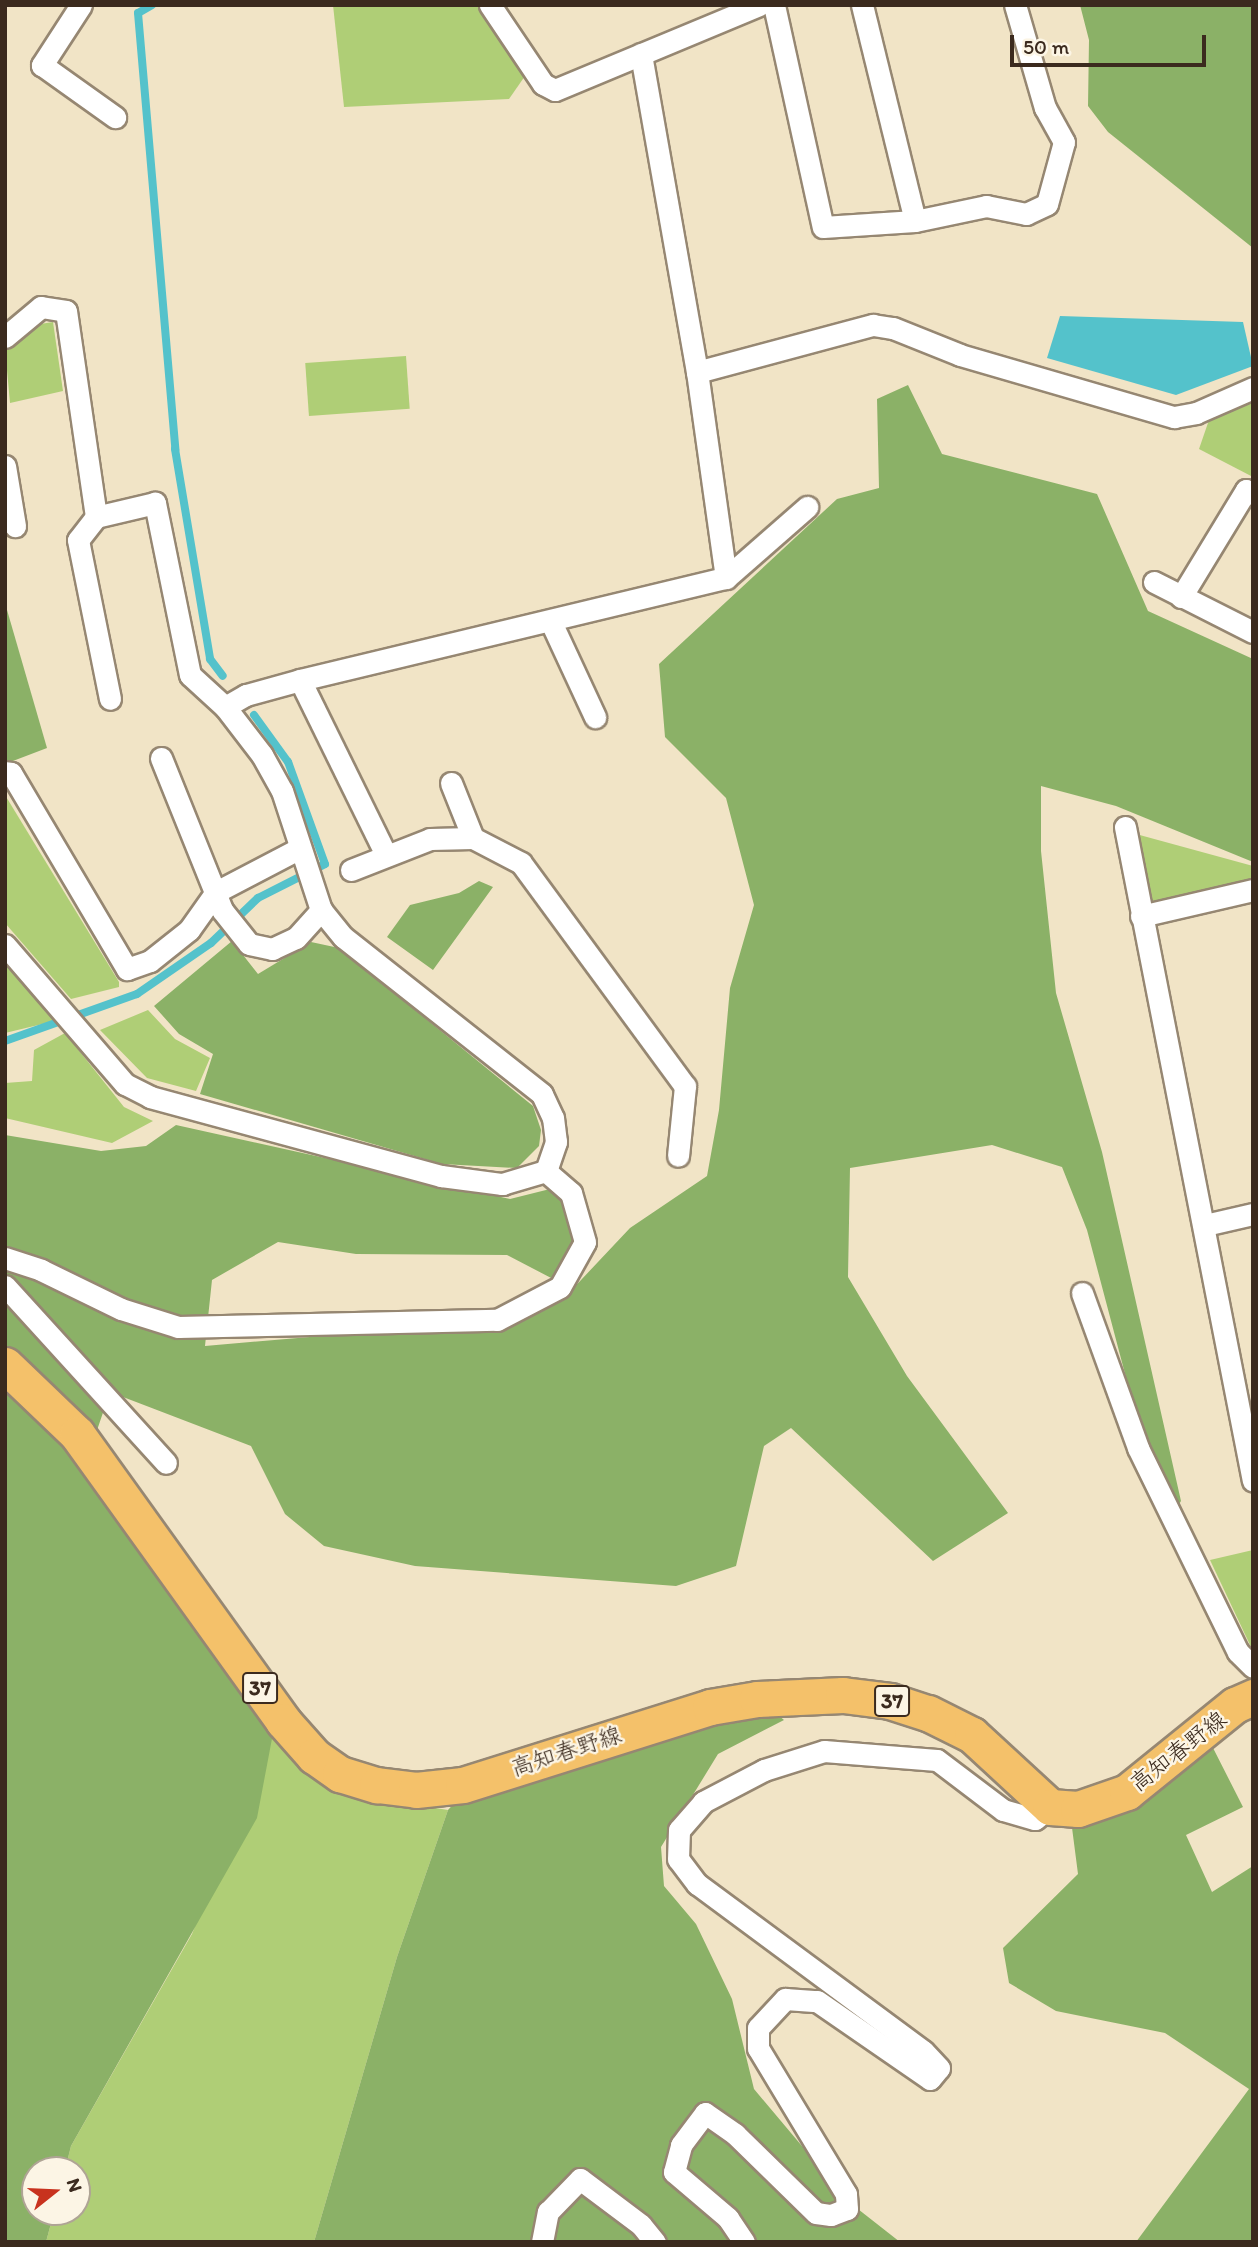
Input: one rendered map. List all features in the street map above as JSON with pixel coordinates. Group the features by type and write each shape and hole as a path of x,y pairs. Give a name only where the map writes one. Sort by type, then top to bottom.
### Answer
{"main road":[{"name":"高知春野線","path":"5,1365 77,1434 283,1721 314,1756 340,1774 416,1790 463,1785 710,1707 757,1699 843,1695 890,1701 972,1735 1050,1807 1079,1809 1126,1793 1235,1705 1253,1697"}],"street":[{"path":"491,5 543,83 555,90 759,5"},
{"path":"774,5 823,227 915,221 986,206 1026,214 1047,204 1064,142 1045,108 1015,5"},
{"path":"862,5 915,221"},
{"path":"73,8 42,65 115,117"},
{"path":"641,54 697,372 726,578"},
{"path":"5,337 41,307 66,311 96,517"},
{"path":"697,372 873,326 901,330 960,355 1174,417 1196,413 1253,388"},
{"path":"5,466 15,526"},
{"path":"1181,597 1246,490 1253,494"},
{"path":"110,699 78,540 96,517 155,503 190,675 225,707 262,755 282,791 321,910 343,937 542,1094 553,1118 556,1142 546,1171"},
{"path":"225,707 246,695 300,680 726,578 807,507"},
{"path":"1154,582 1253,632"},
{"path":"551,622 594,717"},
{"path":"300,680 385,853"},
{"path":"161,758 219,901 249,944 272,949 296,938 321,910"},
{"path":"5,772 11,773 127,969 150,961 189,930 219,901 300,848"},
{"path":"451,783 473,838"},
{"path":"1125,827 1253,1478"},
{"path":"351,870 385,853 429,839 473,838 521,863 685,1086 678,1156"},
{"path":"1141,916 1253,890"},
{"path":"5,944 125,1084 150,1097 441,1176 502,1184 546,1171"},
{"path":"5,1258 41,1270 121,1309 178,1327 497,1320 560,1287 585,1242 571,1193 546,1171"},
{"path":"1205,1225 1253,1214"},
{"path":"5,1286 166,1463"},
{"path":"1082,1293 1138,1448 1238,1651 1253,1667"},
{"path":"744,2242 728,2218 674,2172 681,2145 705,2113 735,2134 816,2213 831,2215 847,2209 846,2194 758,2048 758,2028 785,2000 817,2001 930,2079 939,2068 923,2051 697,1884 678,1859 679,1830 703,1802 764,1770 824,1751 937,1760 1003,1810 1035,1819 1050,1807"},
{"path":"542,2242 548,2212 580,2179 641,2225 655,2242"}],"green space":[{"path":"333,5 477,5 525,76 509,99 344,107"},
{"path":"1080,5 1253,5 1253,248 1108,132 1088,106 1089,40"},
{"path":"53,322 63,391 10,403 5,348 34,325"},
{"path":"406,356 410,409 309,416 305,363"},
{"path":"908,385 942,454 1097,494 1148,611 1253,659 1253,862 1116,806 1041,786 1041,851 1056,993 1102,1152 1181,1501 1174,1512 1142,1438 1087,1230 1062,1167 992,1145 850,1168 848,1277 907,1376 1008,1513 933,1561 791,1428 764,1446 736,1566 676,1586 415,1566 324,1546 285,1514 251,1446 110,1392 93,1442 274,1728 257,1818 71,2146 68,2156 21,2156 21,2226 50,2226 46,2242 5,2242 5,1135 101,1151 146,1146 176,1125 510,1199 550,1189 563,1202 575,1243 555,1280 507,1255 356,1254 278,1242 212,1280 205,1346 333,1335 504,1331 565,1297 630,1228 707,1176 719,1110 730,988 754,905 726,798 665,737 659,664 837,499 879,488 877,399"},
{"path":"1253,402 1253,477 1199,449 1209,420"},
{"path":"5,603 47,748 5,764"},
{"path":"5,795 119,982 119,987 71,999 5,923"},
{"path":"1136,834 1253,866 1253,882 1151,902"},
{"path":"479,881 493,887 433,970 387,937 410,905 459,893"},
{"path":"232,941 258,974 311,942 339,948 533,1106 541,1130 539,1146 517,1168 442,1164 200,1094 213,1054 179,1034 154,1006"},
{"path":"5,962 55,1021 5,1033"},
{"path":"148,1010 175,1039 210,1058 196,1091 147,1078 100,1030"},
{"path":"65,1033 124,1107 153,1121 112,1143 5,1118 5,1083 32,1081 34,1050"},
{"path":"1253,1550 1253,1647 1251,1647 1210,1560"},
{"path":"771,1709 784,1720 718,1754 661,1847 664,1886 696,1924 732,1999 754,2089 849,2202 900,2242 314,2242 397,1957 448,1810 461,1796 656,1735"},
{"path":"274,1728 386,1800 448,1810 397,1957 314,2242 46,2242 50,2226 91,2226 91,2156 68,2156 71,2146 192,1934"},
{"path":"1210,1742 1243,1807 1186,1835 1212,1892 1253,1866 1253,2242 1136,2242 1249,2089 1165,2033 1056,2011 1009,1983 1003,1948 1078,1874 1071,1820"}],"water":[{"path":"1060,316 1243,322 1253,366 1176,395 1047,358"}],"waterway":[{"path":"152,5 138,13 175,449 210,659 223,676"},
{"path":"5,1041 137,994 211,943 258,898 325,864 288,762 254,715"}]}
